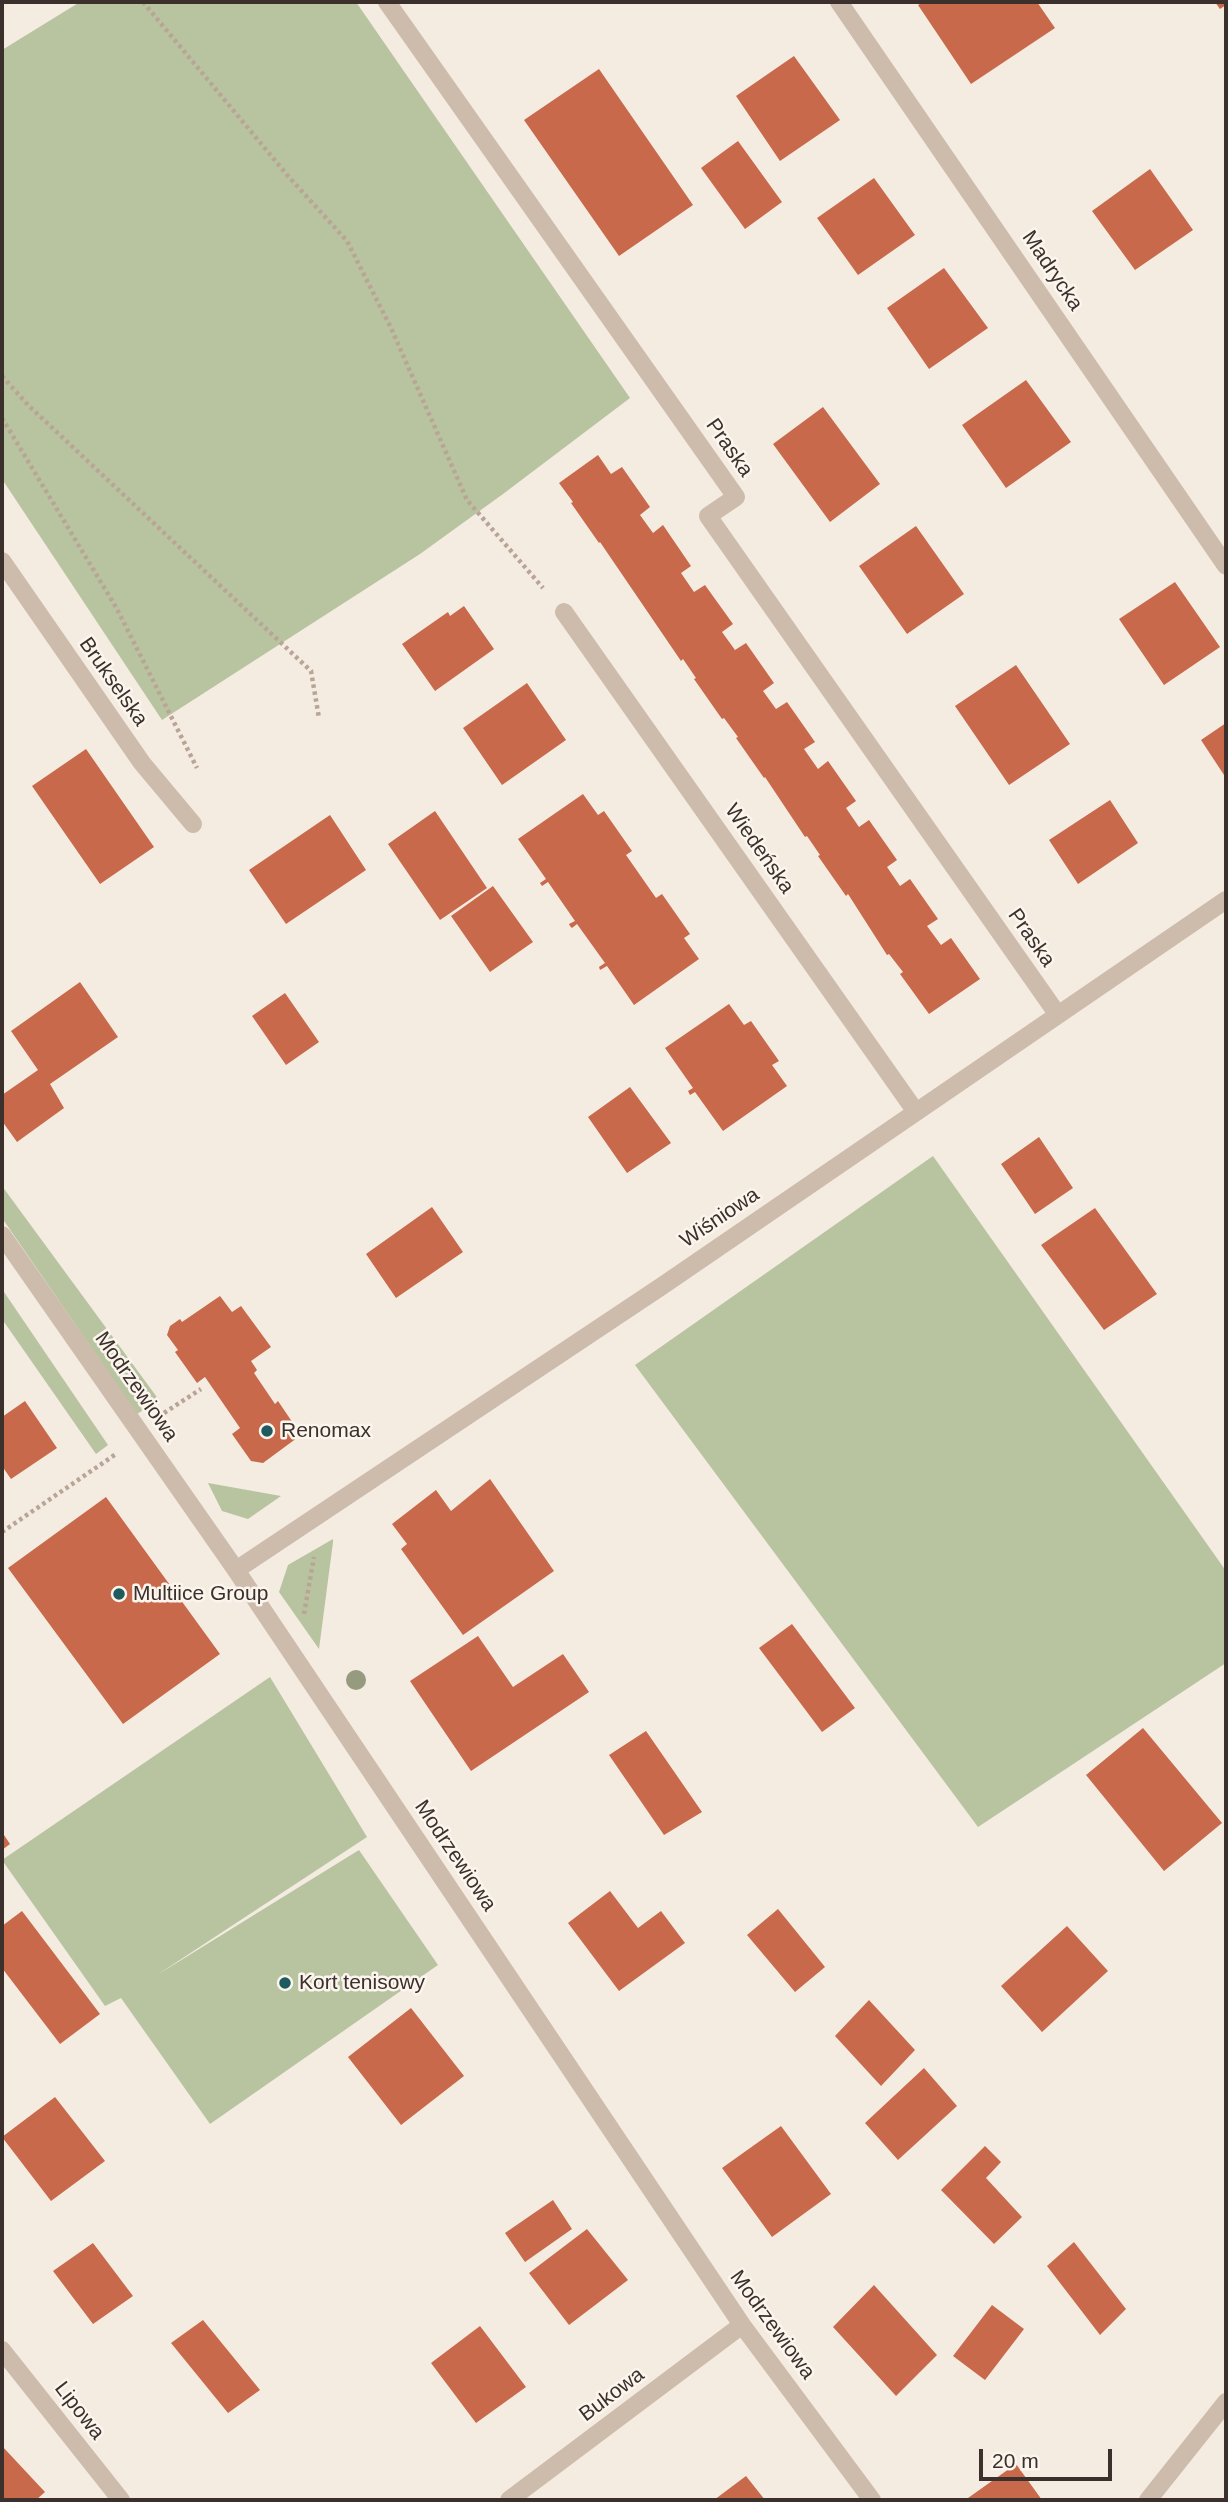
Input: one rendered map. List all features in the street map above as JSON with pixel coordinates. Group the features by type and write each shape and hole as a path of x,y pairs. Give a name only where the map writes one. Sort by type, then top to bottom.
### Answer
{"street":[{"name":"Praska","path":"387,2 736,497 708,516 1058,1015"},
{"name":"Madrycka","path":"839,2 1226,566"},
{"name":"Brukselska","path":"2,561 142,763 193,824"},
{"name":"Wiedeńska","path":"564,612 916,1112"},
{"name":"Wiśniowa","path":"236,1570 650,1294 1226,900"},
{"name":"Modrzewiowa","path":"2,1235 236,1570 742,2325 872,2500"},
{"name":"Bukowa","path":"509,2500 742,2325"},
{"name":"Lipowa","path":"2,2350 121,2500"},
{"path":"1148,2500 1226,2402"}],"path":[{"path":"143,2 288,176 347,241 391,328 467,500 564,612"},
{"path":"2,376 28,405 310,671 319,718"},
{"path":"2,418 117,608 197,768"},
{"path":"158,1416 201,1389"},
{"path":"2,1531 117,1453"},
{"path":"302,1626 315,1550"}],"green space":[{"path":"80,2 356,2 630,398 420,554 162,720 2,479 2,50"},
{"path":"933,1156 1226,1571 1226,1663 978,1827 635,1365"},
{"path":"2,1186 159,1400 137,1414 2,1218"},
{"path":"2,1289 108,1445 96,1454 2,1319"},
{"path":"208,1483 281,1496 248,1519 222,1511"},
{"path":"333,1539 319,1649 279,1592 288,1565"},
{"path":"270,1677 367,1837 157,1975 359,1850 438,1965 210,2124 121,1998 105,2006 2,1860"}],"building":[{"path":"924,2 1037,2 1055,28 971,84 918,5"},
{"path":"1215,2 1226,2 1226,5 1220,9"},
{"path":"794,56 840,120 780,161 736,96"},
{"path":"599,69 693,205 619,256 524,120"},
{"path":"738,141 782,202 745,229 701,168"},
{"path":"1150,169 1193,230 1135,270 1092,211"},
{"path":"874,178 915,235 858,275 817,218"},
{"path":"944,268 988,328 929,369 887,308"},
{"path":"1026,380 1071,442 1006,488 962,425"},
{"path":"823,407 880,484 830,522 773,444"},
{"path":"598,455 611,474 622,467 650,507 640,515 653,533 663,525 691,566 681,573 694,592 705,585 733,624 722,632 735,650 746,643 774,683 763,691 776,709 787,702 815,742 804,749 818,769 828,761 856,801 846,808 859,827 869,820 897,860 887,867 900,886 910,879 938,919 927,926 941,945 951,938 980,979 929,1014 900,974 903,972 889,954 887,955 848,894 846,896 807,836 805,837 736,738 738,737 724,718 722,719 683,659 681,661 559,483"},
{"path":"916,526 964,594 907,634 859,566"},
{"path":"1175,582 1220,647 1164,685 1119,619"},
{"path":"464,606 494,649 435,691 402,644 448,612 450,616"},
{"path":"1016,665 1070,744 1009,785 955,706"},
{"path":"527,683 566,740 502,785 463,728"},
{"path":"1226,723 1226,778 1201,740"},
{"path":"86,749 154,847 100,884 32,786"},
{"path":"583,794 598,815 604,811 632,851 626,855 656,898 662,894 690,934 684,938 699,959 634,1005 607,966 600,970 599,967 605,963 577,924 572,928 570,926 569,924 575,921 548,882 542,886 540,883 546,879 518,839"},
{"path":"1110,800 1138,843 1078,884 1049,840"},
{"path":"435,811 487,888 440,920 388,844"},
{"path":"330,815 366,870 286,924 249,870"},
{"path":"493,886 533,942 490,972 451,916"},
{"path":"80,982 118,1037 50,1084 64,1108 17,1142 2,1121 2,1095 38,1070 11,1031"},
{"path":"285,993 319,1042 286,1065 252,1016"},
{"path":"729,1004 744,1025 751,1021 779,1061 772,1065 787,1086 723,1131 695,1092 690,1095 688,1091 693,1088 665,1048"},
{"path":"630,1087 671,1143 627,1173 588,1117"},
{"path":"1039,1137 1073,1188 1035,1214 1001,1164"},
{"path":"432,1207 463,1252 396,1298 366,1254"},
{"path":"1095,1208 1157,1294 1104,1330 1041,1245"},
{"path":"220,1296 232,1312 241,1306 271,1347 251,1361 257,1370 254,1373 275,1404 278,1401 301,1435 263,1463 251,1461 232,1434 240,1428 205,1377 197,1383 175,1352 178,1350 167,1335 170,1326 180,1319 182,1322"},
{"path":"25,1401 57,1448 11,1479 2,1466 2,1417"},
{"path":"490,1479 554,1571 463,1635 401,1549 407,1544 392,1524 436,1490 451,1511"},
{"path":"106,1497 220,1654 123,1724 8,1568"},
{"path":"792,1624 855,1708 822,1732 759,1648"},
{"path":"478,1636 513,1687 563,1654 589,1692 471,1771 410,1681"},
{"path":"1143,1728 1222,1823 1164,1871 1086,1775"},
{"path":"646,1731 702,1812 664,1835 609,1755"},
{"path":"2,1832 10,1844 2,1850"},
{"path":"610,1891 638,1928 661,1911 685,1943 619,1991 568,1923"},
{"path":"778,1909 825,1967 795,1992 747,1935"},
{"path":"22,1911 100,2014 60,2044 2,1968 2,1926"},
{"path":"1067,1926 1108,1971 1042,2032 1001,1986"},
{"path":"869,2000 915,2050 881,2086 835,2036"},
{"path":"411,2008 464,2076 401,2125 348,2057"},
{"path":"924,2068 957,2106 898,2160 865,2123"},
{"path":"55,2097 105,2161 51,2201 2,2137"},
{"path":"781,2126 831,2194 772,2237 722,2168"},
{"path":"985,2146 1001,2162 986,2178 1022,2217 994,2244 941,2190"},
{"path":"553,2200 572,2229 525,2262 505,2233"},
{"path":"587,2229 628,2280 569,2325 529,2273"},
{"path":"1074,2242 1126,2309 1100,2335 1047,2266"},
{"path":"93,2243 133,2296 93,2324 53,2271"},
{"path":"874,2285 937,2355 896,2396 833,2327"},
{"path":"992,2305 1024,2329 985,2380 953,2356"},
{"path":"203,2320 260,2390 228,2413 171,2343"},
{"path":"480,2326 526,2387 476,2423 431,2363"},
{"path":"2,2446 45,2492 36,2500 2,2500"},
{"path":"1016,2464 1042,2500 968,2498"},
{"path":"746,2476 765,2500 714,2500"}],"place":[{"name":"Renomax","path":"267,1431"},
{"name":"Multiice Group","path":"119,1594"},
{"name":"Kort tenisowy","path":"285,1983"}]}
